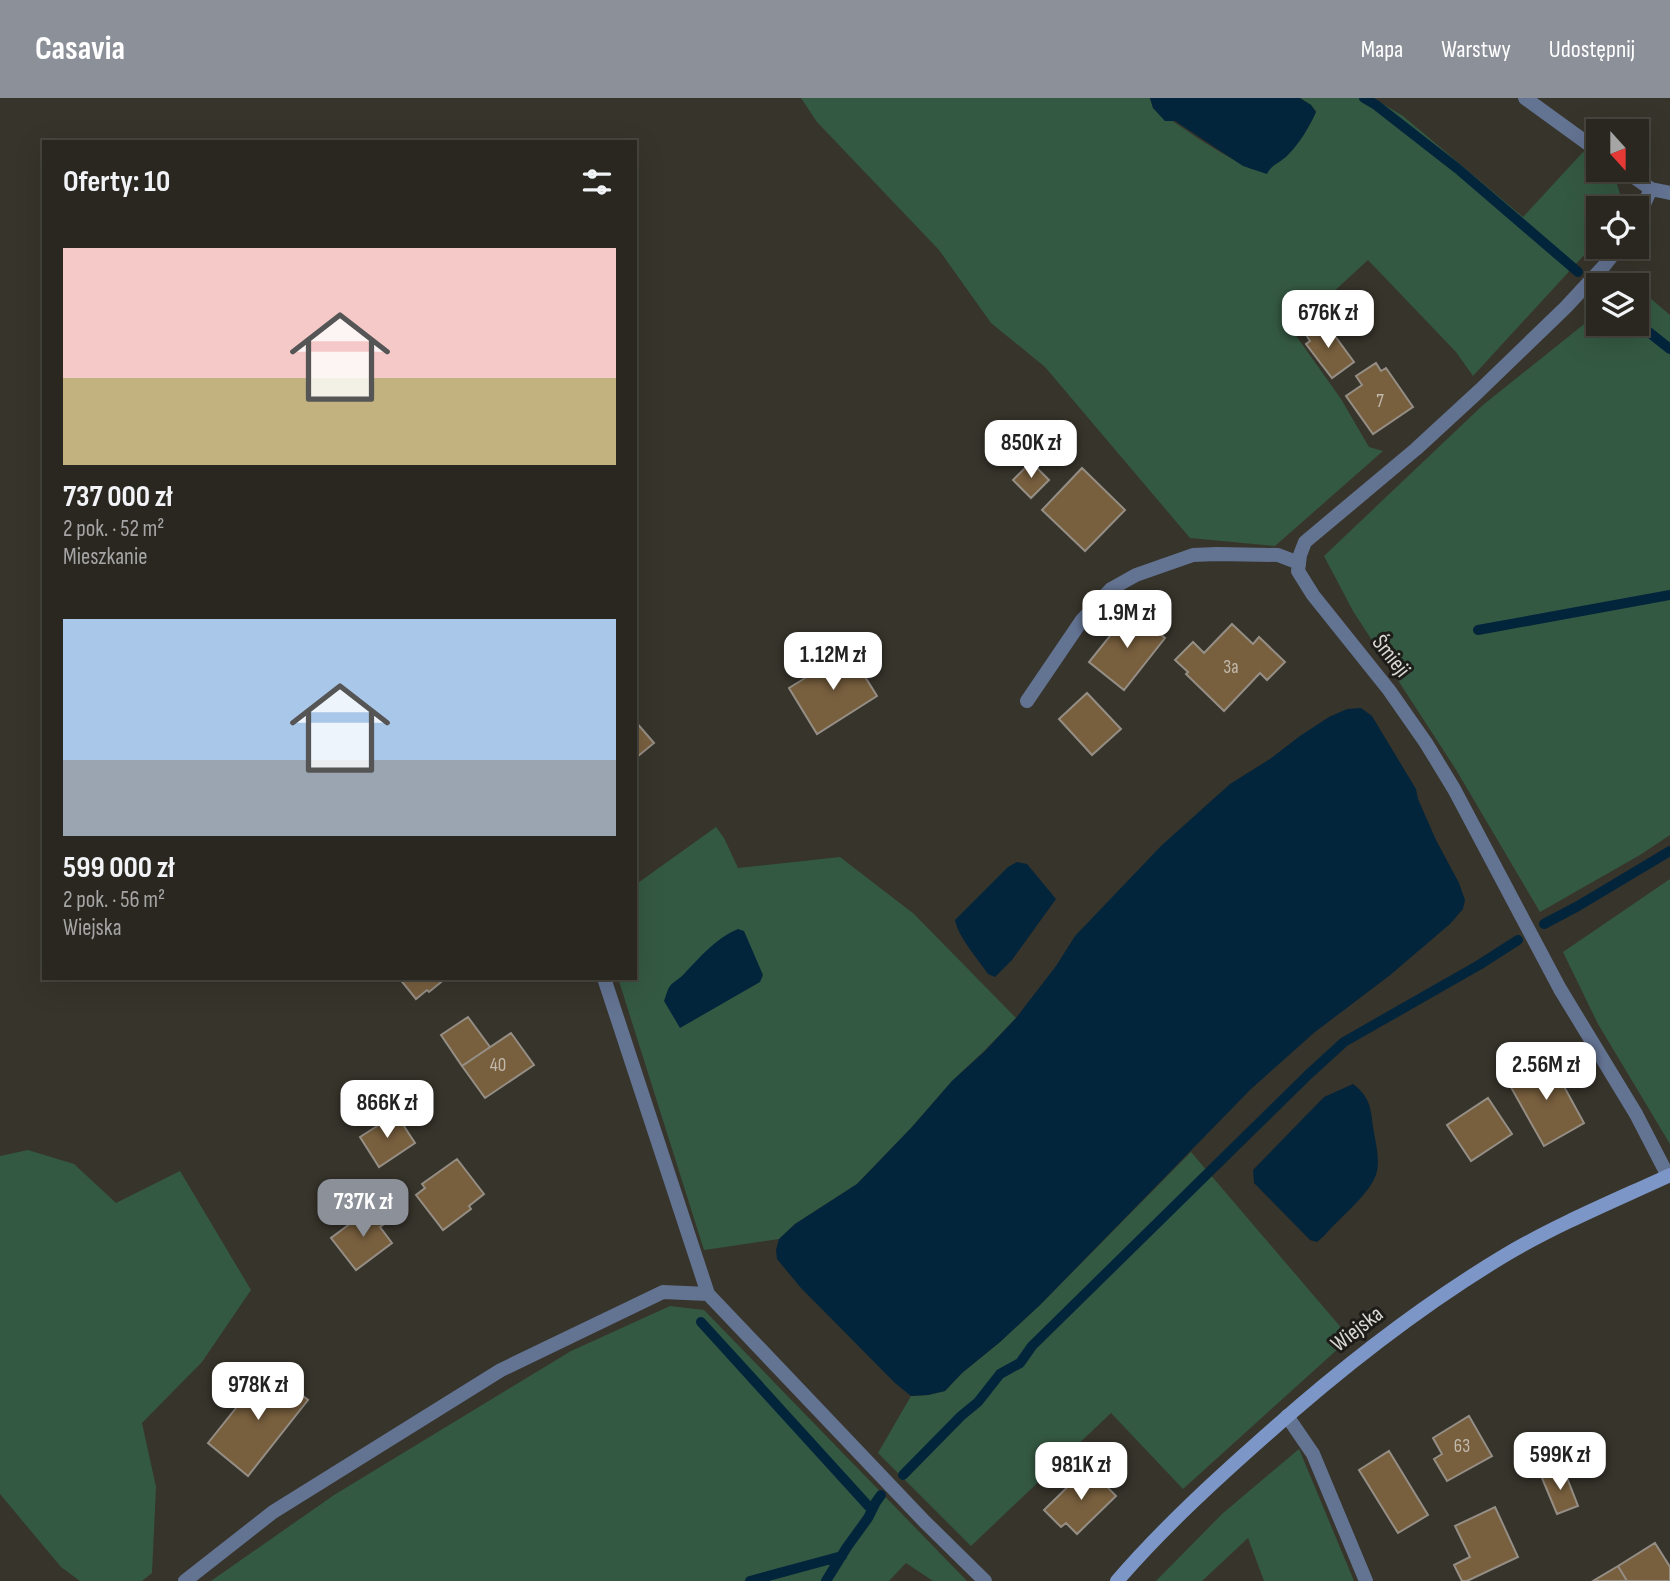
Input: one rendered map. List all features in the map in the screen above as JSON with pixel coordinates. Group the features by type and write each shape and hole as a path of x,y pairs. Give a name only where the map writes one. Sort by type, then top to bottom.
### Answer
{"street":[{"path":"1525,98 1586,142"},
{"path":"1641,182 1651,189 1670,193"},
{"path":"1648,196 1651,189"},
{"path":"1027,701 1082,620 1111,589 1136,575 1193,555 1278,555 1299,562 1305,542 1416,449 1479,391 1566,307 1610,259"},
{"name":"Śmieji","path":"1299,562 1298,571 1313,595 1389,690 1454,789 1560,989 1636,1114 1669,1175"},
{"path":"605,980 708,1294 925,1522 985,1581"},
{"name":"Wiejska","path":"1117,1581 1195,1498 1287,1416 1384,1336 1525,1244 1669,1175"},
{"path":"185,1581 273,1512 501,1370 663,1292 708,1294"},
{"path":"1287,1416 1313,1454 1366,1581"}],"green space":[{"path":"801,98 1150,98 1153,108 1219,151 1256,170 1266,169 1284,158 1307,129 1316,111 1300,98 1373,98 1403,116 1523,217 1583,152 1586,154 1586,182 1616,182 1620,196 1586,196 1586,253 1473,376 1456,352 1368,260 1292,330 1341,399 1369,447 1383,451 1275,546 1190,538 1045,367 991,323 939,250 817,122"},
{"path":"1649,297 1670,315 1670,835 1540,912 1455,768 1353,611 1324,556 1483,405 1586,323 1586,336 1649,336"},
{"path":"716,827 738,868 840,857 914,914 1016,1018 952,1081 857,1184 795,1224 779,1239 704,1250 619,980 637,980 637,884"},
{"path":"1670,879 1670,1144 1598,1024 1563,952"},
{"path":"28,1150 74,1164 116,1203 180,1171 251,1290 202,1362 142,1423 156,1487 152,1573 142,1581 80,1581 61,1567 0,1494 0,1156"},
{"path":"1191,1152 1350,1338 1183,1489 1111,1413 971,1546 878,1453 911,1396 945,1391 1040,1305"},
{"path":"670,1306 704,1310 967,1581 933,1581 906,1563 889,1581 211,1581 334,1495 571,1351"},
{"path":"1299,1449 1354,1581 1264,1581 1248,1538 1202,1581 1156,1581 1222,1514"}],"water":[{"path":"1150,98 1300,98 1316,112 1296,146 1267,174 1243,166 1175,121 1165,121 1153,108"},
{"path":"1361,708 1372,716 1416,789 1436,840 1459,883 1465,900 1463,909 1450,924 1389,976 1315,1032 1251,1089 1040,1305 945,1391 911,1396 801,1288 777,1259 779,1239 795,1224 857,1184 952,1081 1016,1018 1075,936 1161,846 1230,784 1329,717 1347,709"},
{"path":"1017,862 1027,864 1056,899 1012,960 995,977 988,974 969,948 955,920 1008,867"},
{"path":"738,929 744,931 763,975 760,982 680,1028 664,1001 669,988 715,943"},
{"path":"1353,1084 1363,1093 1370,1108 1378,1155 1377,1171 1362,1196 1317,1242 1310,1240 1254,1183 1253,1170 1324,1097"}],"building":[{"path":"1321,321 1354,362 1332,378 1306,344 1310,341 1305,333"},
{"path":"1376,363 1381,371 1386,368 1413,407 1373,434 1346,396 1362,385 1356,376"},
{"path":"1031,462 1049,480 1031,498 1013,480"},
{"path":"1082,468 1125,510 1085,551 1042,510"},
{"path":"1130,611 1165,638 1124,690 1089,662"},
{"path":"1232,624 1253,644 1259,637 1285,662 1267,680 1260,673 1224,711 1175,660 1193,642 1204,653"},
{"path":"849,651 877,696 817,734 789,688"},
{"path":"1087,693 1121,729 1092,755 1059,719"},
{"path":"637,723 654,743 637,757"},
{"path":"401,980 444,980 429,992 427,990 416,999"},
{"path":"468,1017 490,1047 462,1066 441,1035"},
{"path":"511,1033 534,1065 485,1098 462,1066"},
{"path":"1549,1059 1584,1123 1544,1146 1508,1082"},
{"path":"1488,1098 1512,1134 1471,1161 1447,1125"},
{"path":"396,1114 415,1143 379,1167 360,1137"},
{"path":"457,1159 484,1194 469,1206 471,1209 443,1230 416,1195 425,1188 422,1184"},
{"path":"382,1210 390,1220 380,1227 392,1243 356,1270 331,1238 367,1211 372,1217"},
{"path":"268,1368 308,1400 248,1476 208,1443"},
{"path":"1469,1416 1492,1456 1447,1481 1434,1459 1442,1454 1433,1438"},
{"path":"1389,1451 1428,1515 1398,1533 1359,1470"},
{"path":"1088,1467 1116,1496 1077,1534 1066,1523 1061,1527 1044,1510"},
{"path":"1564,1470 1578,1506 1557,1514 1542,1478"},
{"path":"1495,1507 1518,1557 1462,1581 1454,1565 1470,1557 1455,1526"},
{"path":"1655,1543 1670,1567 1670,1581 1627,1581 1618,1566"},
{"path":"1618,1566 1627,1581 1593,1581"}],"waterway":[{"path":"1364,98 1458,169 1578,272"},
{"path":"1649,332 1670,349"},
{"path":"1478,630 1670,595"},
{"path":"1544,924 1670,851"},
{"path":"903,1475 978,1402 1000,1374 1020,1363 1032,1346 1344,1042 1518,940"},
{"path":"701,1322 872,1510"},
{"path":"826,1581 881,1495"},
{"path":"750,1581 842,1556"}]}
